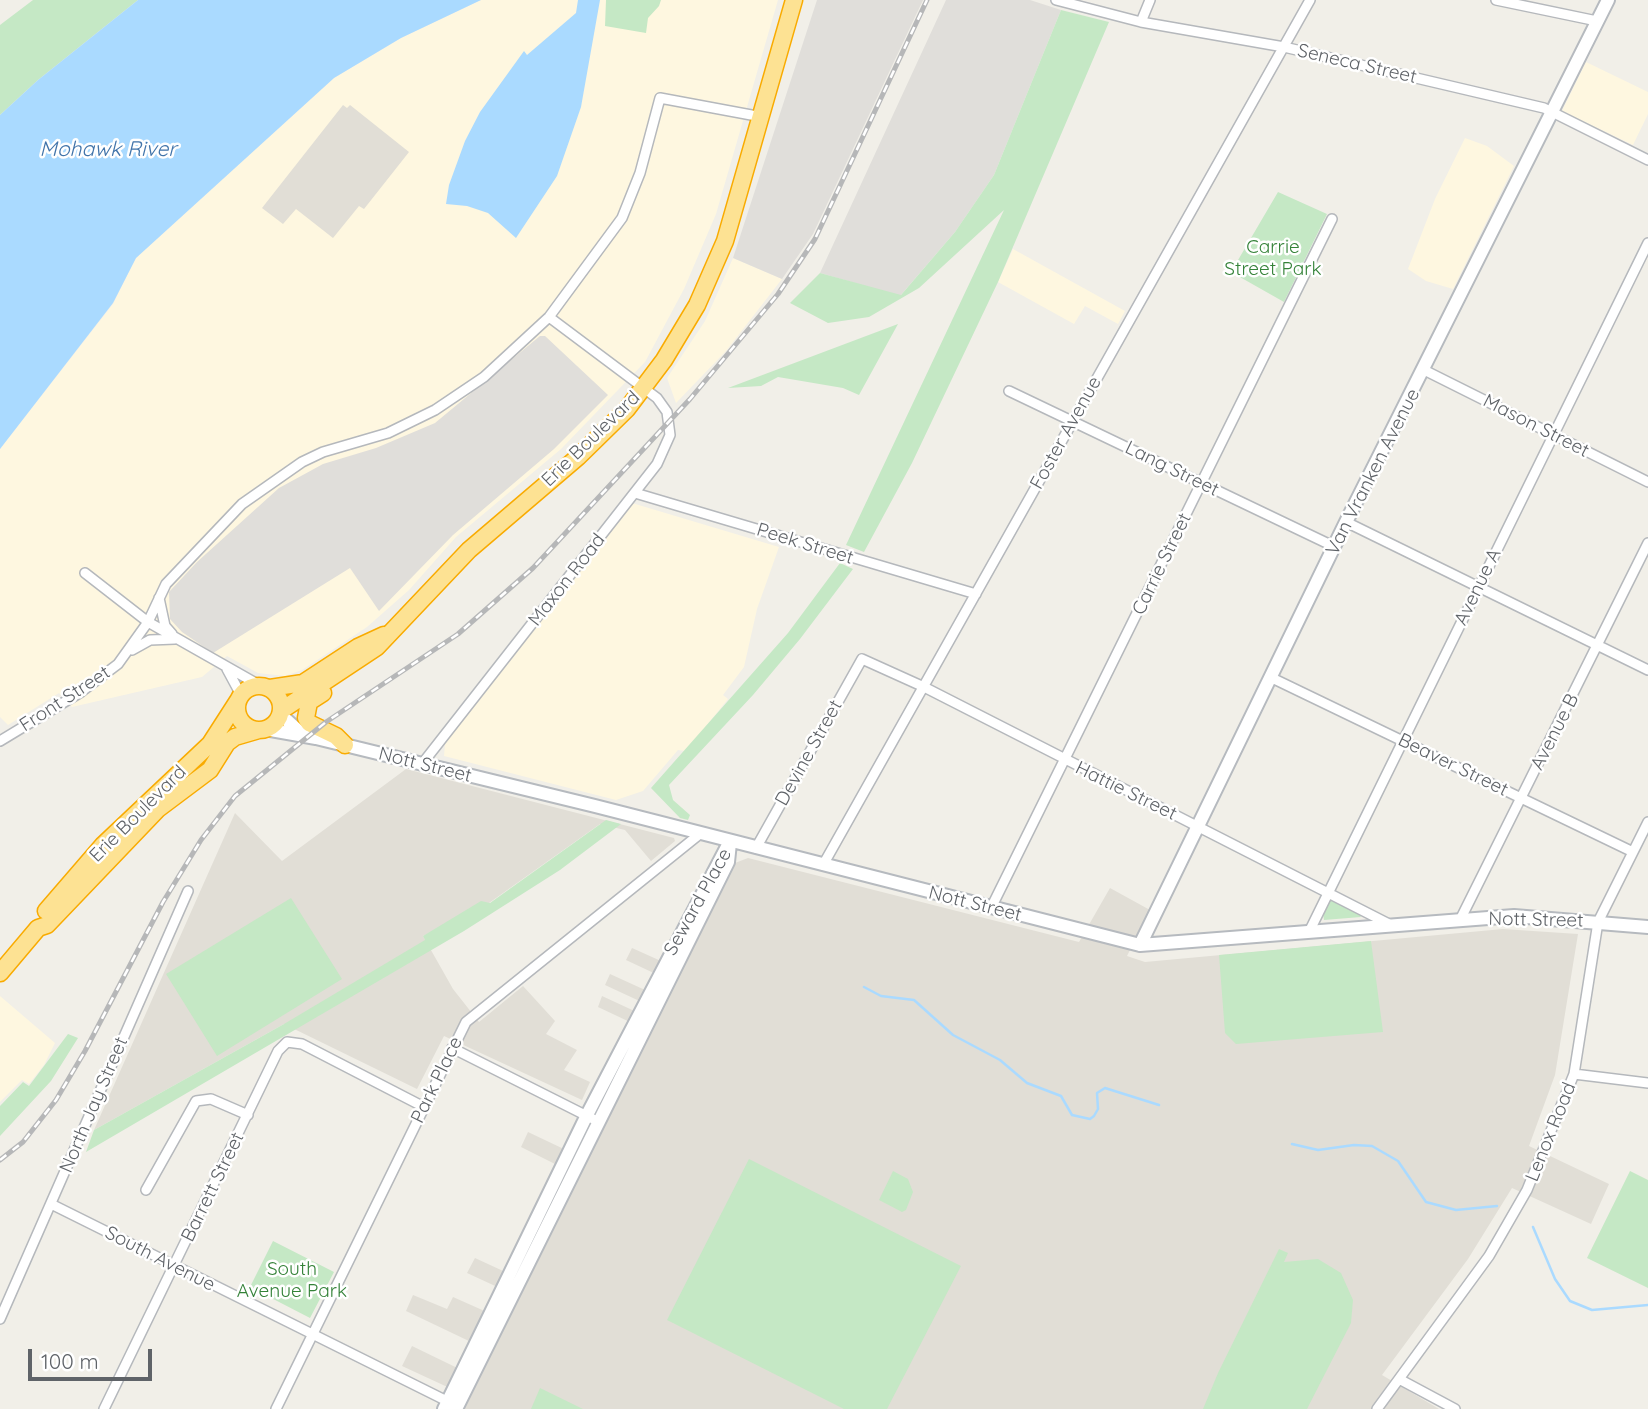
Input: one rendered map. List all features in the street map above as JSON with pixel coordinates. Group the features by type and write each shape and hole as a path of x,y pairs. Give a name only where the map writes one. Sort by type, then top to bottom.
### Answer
{"highway":[{"name":"Erie Boulevard","path":"281,713 377,647 468,550 578,457 644,388 681,334 710,278 737,204 794,0"},
{"name":"Erie Boulevard","path":"264,687 303,683 358,647 387,634"},
{"path":"330,680 328,690 309,702 306,718 309,723 336,736 345,746"},
{"path":"264,687 279,697 281,713 262,730 247,726 239,717 240,697 247,689 264,687"},
{"name":"Erie Boulevard","path":"0,973 38,928 40,919 103,845 210,744 240,697"},
{"name":"Erie Boulevard","path":"38,928 47,925 158,809 210,770 227,743 235,737 262,730"}],"street":[{"name":"Seneca Street","path":"1056,0 1141,22 1284,47 1552,112 1648,160"},
{"path":"1141,22 1150,0"},
{"name":"Foster Avenue","path":"823,866 1310,0"},
{"path":"1496,0 1597,21"},
{"name":"Van Vranken Avenue","path":"1140,945 1346,522 1608,0"},
{"name":"Front Street","path":"0,741 100,679 127,653 148,622 159,597 194,552 243,504 302,462 323,452 388,433 435,410 484,377 549,317 622,218 640,173 660,98 762,117"},
{"name":"Carrie Street","path":"991,908 1332,219"},
{"name":"Avenue A","path":"1309,932 1648,243"},
{"name":"Maxon Road","path":"422,764 666,450 670,435 667,412 657,398 549,317"},
{"name":"Mason Street","path":"1424,370 1648,482"},
{"name":"Lang Street","path":"1009,390 1201,485 1335,547"},
{"name":"Peek Street","path":"635,493 976,594"},
{"path":"1346,522 1648,670"},
{"name":"Avenue B","path":"1460,920 1648,543"},
{"path":"85,573 148,622 227,669 264,687"},
{"path":"159,597 165,626 177,639"},
{"name":"Front Street","path":"127,653 150,640 177,639"},
{"name":"Hattie Street","path":"862,659 923,687 1390,925"},
{"name":"Devine Street","path":"756,848 862,659"},
{"path":"227,669 240,697"},
{"name":"Beaver Street","path":"1272,678 1633,852"},
{"name":"Nott Street","path":"281,713 300,733 345,746 1140,945 1514,916 1648,926"},
{"name":"Nott Street","path":"262,730 316,738"},
{"name":"Lenox Road","path":"1377,1409 1489,1256 1528,1190 1574,1074 1598,922 1648,822"},
{"name":"Park Place","path":"276,1409 467,1022 701,833"},
{"name":"Seward Place","path":"451,1407 587,1115 730,841"},
{"name":"Seward Place","path":"451,1407 599,1122 728,862 730,841"},
{"name":"North Jay Street","path":"0,1319 188,891"},
{"name":"Barrett Street","path":"104,1409 278,1051 287,1042 302,1044 424,1107"},
{"path":"452,1048 599,1122"},
{"path":"1574,1074 1648,1083"},
{"path":"146,1191 196,1101 211,1099 248,1115"},
{"name":"South Avenue","path":"51,1204 173,1268 313,1334 451,1407"},
{"path":"1399,1379 1455,1409"}],"shaded area":[{"path":"481,0 778,0 716,214 684,289 645,362 561,449 456,537 409,590 367,627 302,670 285,676 258,673 227,656 202,677 72,707 59,693 8,725 0,717 0,449 113,304 136,258 334,78 401,38"},
{"path":"817,0 923,0 813,234 782,279 733,258"},
{"path":"946,0 1030,0 1061,10 994,175 955,232 900,296 820,273"},
{"path":"1586,62 1648,92 1648,114 1633,145 1562,111"},
{"path":"343,105 347,108 350,105 409,152 364,209 359,206 333,238 296,209 283,224 262,208"},
{"path":"1465,138 1487,146 1514,166 1453,289 1426,281 1408,269 1435,199"},
{"path":"1013,249 1125,311 1118,324 1085,306 1074,324 998,282"},
{"path":"733,258 782,279 726,351 676,403 667,378 705,321"},
{"path":"540,336 545,336 608,395 554,449 453,535 379,611 350,568 213,653 182,632 170,619 169,592 197,562 279,488 323,464 376,448 435,423"},
{"path":"632,503 779,547 757,609 744,667 723,695 728,699 686,751 678,750 643,791 616,800 444,756 445,744 466,714"},
{"path":"406,769 674,838 675,841 651,861 625,830 600,824 489,903 423,936 453,989 479,1022 523,986 555,1021 546,1034 577,1050 564,1070 590,1082 582,1100 444,1036 417,1089 284,1024 94,1130 235,813 282,861"},
{"path":"748,858 1079,942 1110,888 1150,910 1127,956 1145,962 1503,929 1578,934 1555,1075 1529,1146 1609,1184 1591,1224 1512,1188 1468,1259 1382,1375 1439,1409 464,1409 469,1397 402,1366 412,1346 478,1378 492,1352 406,1311 413,1295 447,1309 453,1297 507,1321 519,1297 467,1273 475,1258 527,1282 579,1176 521,1147 528,1132 587,1160 651,1032 598,1007 602,996 656,1021 661,1011 605,985 610,974 667,1000 675,983 626,960 632,948 681,970 735,863"},
{"path":"0,996 55,1043 44,1065 29,1084 22,1080 0,1102"}],"green space":[{"path":"33,0 138,0 38,80 0,115 0,25"},
{"path":"606,0 661,0 648,18 646,33 605,26"},
{"path":"1061,10 1109,22 998,282 912,463 864,552 846,545 1004,210 919,288 869,317 828,323 790,303 820,273 901,295 955,232 994,175"},
{"name":"Carrie Street Park","path":"1278,192 1327,214 1284,302 1231,272"},
{"path":"898,324 859,395 843,388 778,377 761,386 728,388"},
{"path":"840,563 853,569 800,639 753,695 669,785 673,800 690,815 688,820 680,818 651,788 788,633"},
{"path":"606,820 621,824 560,870 464,931 86,1152 94,1130 284,1024 425,940 423,936 481,901 490,903"},
{"path":"291,898 342,979 217,1056 166,974"},
{"path":"1330,900 1361,917 1324,920 1323,914"},
{"path":"1371,941 1383,1032 1236,1044 1225,1033 1219,955"},
{"path":"68,1034 78,1038 51,1081 0,1136 0,1106 23,1082 29,1086"},
{"path":"749,1159 961,1266 887,1409 844,1409 667,1320"},
{"path":"893,1171 908,1179 913,1192 906,1210 902,1212 879,1200"},
{"path":"1630,1171 1648,1180 1648,1288 1587,1258"},
{"name":"South Avenue Park","path":"273,1241 334,1272 310,1318 250,1287"},
{"path":"1279,1249 1288,1253 1284,1262 1318,1259 1341,1273 1353,1300 1351,1323 1307,1409 1203,1409 1218,1373"},
{"path":"540,1388 583,1409 531,1409"}],"water":[{"name":"Mohawk River","path":"138,0 481,0 401,38 334,78 136,258 113,303 0,449 0,115 38,80"},
{"path":"578,0 600,0 581,107 557,176 516,238 488,213 467,206 446,204 449,185 465,141 480,112 524,51 527,55 576,13"}],"waterway":[{"path":"864,987 881,996 914,1000 953,1035 1000,1060 1027,1083 1061,1096 1072,1115 1090,1119 1094,1116 1098,1109 1097,1093 1105,1088 1159,1105"},
{"path":"1292,1144 1318,1150 1354,1145 1372,1146 1398,1161 1426,1202 1456,1210 1497,1206"},
{"path":"1533,1227 1555,1279 1570,1301 1592,1310 1648,1305"}],"railway":[{"path":"0,1160 23,1142 56,1100 85,1051 163,902 201,840 235,796 326,722 458,634 533,568 690,399 778,294 815,239 927,0"}]}
